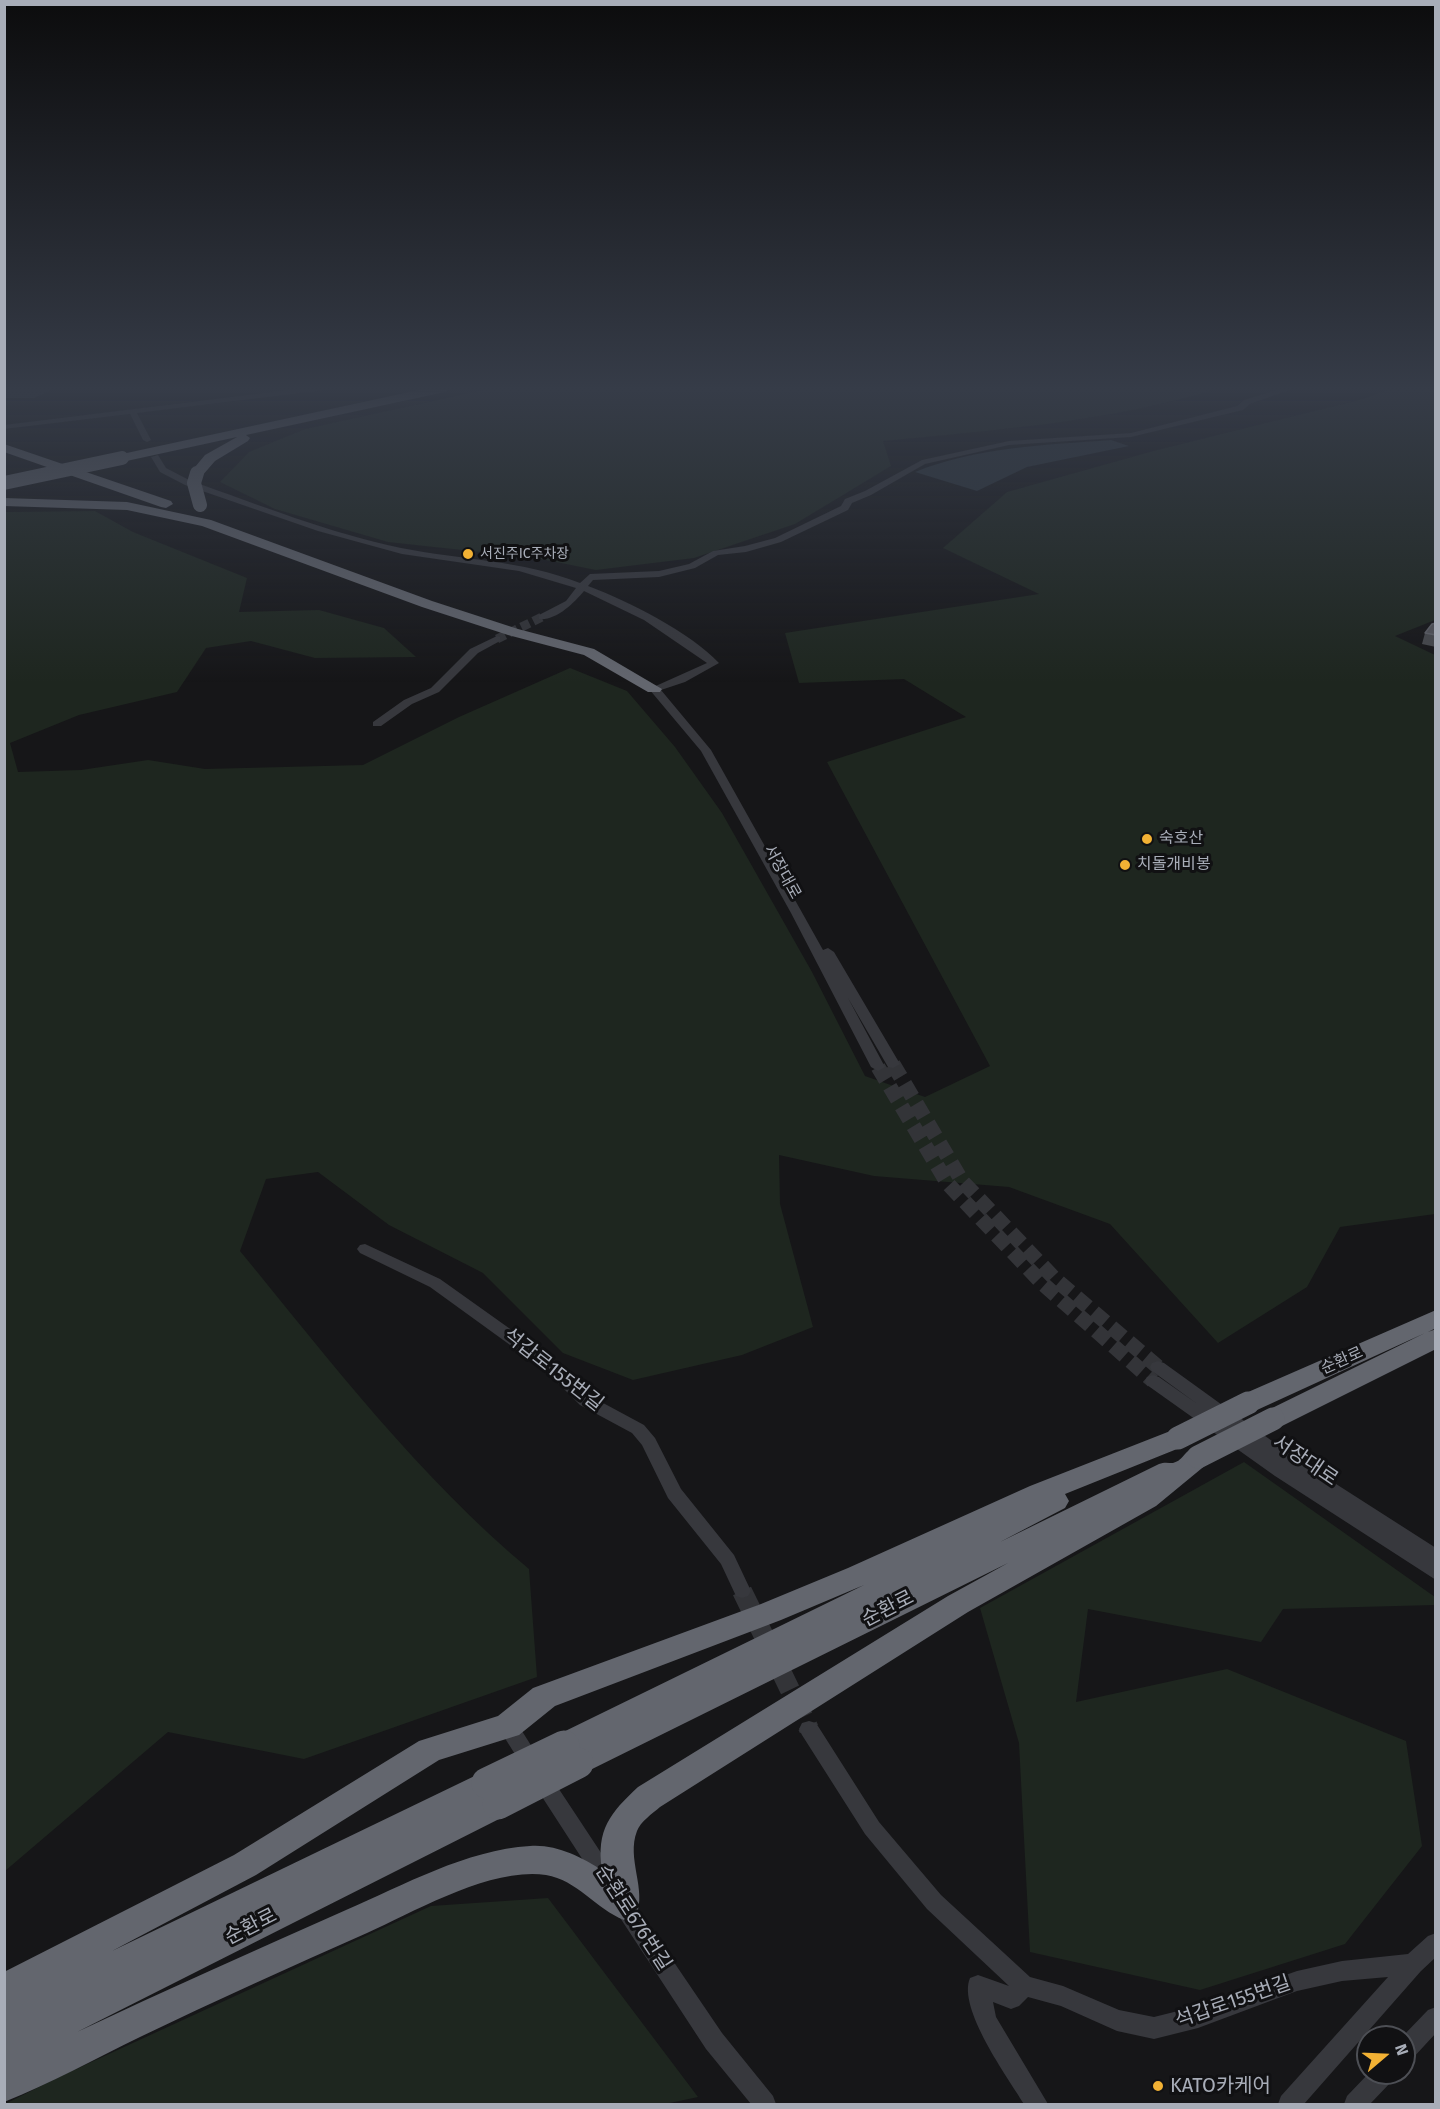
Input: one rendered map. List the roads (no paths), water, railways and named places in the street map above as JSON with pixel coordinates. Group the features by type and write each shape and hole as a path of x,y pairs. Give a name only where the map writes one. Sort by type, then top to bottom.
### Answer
{"highway":[{"path":"105,486 427,604 513,632 589,652 658,688"},
{"path":"113,486 531,625 594,650 658,688"},
{"path":"195,486 200,505 209,514 241,529"},
{"path":"4,502 91,503 127,506 206,523"},
{"name":"순환로","path":"4,2050 571,1754 984,1560 1188,1447 1248,1403 1436,1318"},
{"name":"순환로","path":"1188,1447 1273,1419 1436,1338"},
{"path":"4,1990 245,1865 430,1750 508,1726 544,1697 771,1612 858,1576 1040,1493 1188,1447"},
{"path":"624,1905 616,1854 623,1821 649,1797 958,1604 1146,1499 1188,1447"},
{"name":"순환로","path":"4,2021 493,1794"},
{"path":"4,2085 244,1971 388,1908 502,1864 533,1860 563,1864 588,1878 624,1905"}],"street":[{"path":"198,486 322,528 401,551 520,568 565,580 690,642 714,663 658,688"},
{"path":"542,617 568,603 590,577 659,574 692,566 716,553 746,549 778,540 844,508 848,501 879,486"},
{"path":"377,724 408,702 435,690 474,651 497,639"},
{"name":"서장대로","path":"658,688 715,747 803,911 893,1064"},
{"name":"서장대로","path":"658,688 706,750 797,913 878,1067"},
{"name":"석갑로155번길","path":"365,1249 435,1283 552,1367 586,1401 638,1430 649,1442 674,1493 728,1560 742,1591"},
{"name":"서장대로","path":"1432,1555 1156,1374 1281,1471 1436,1573"},
{"name":"순환로676번길","path":"508,1726 714,2041 765,2104"},
{"name":"석갑로155번길","path":"809,1729 872,1828 927,1895 1024,1986 1064,1996 1117,2020 1154,2028 1198,2017 1298,1981 1342,1971 1413,1964"},
{"path":"1289,2104 1413,1964 1436,1942"},
{"path":"1024,1986 1011,1999 978,1985 986,2021 1037,2104"},
{"path":"1416,2038 1436,2017"},
{"path":"1355,2104 1373,2085"}],"tunnel":[{"path":"497,639 542,617"},
{"path":"893,1064 962,1181 1054,1278 1158,1367"},
{"path":"878,1067 948,1184 1042,1283 1153,1381"},
{"path":"742,1591 809,1729"}],"place":[{"name":"서진주IC주차장","path":"468,554"},
{"name":"숙호산","path":"1147,839"},
{"name":"치돌개비봉","path":"1125,865"},
{"name":"KATO카케어","path":"1158,2086"}]}
